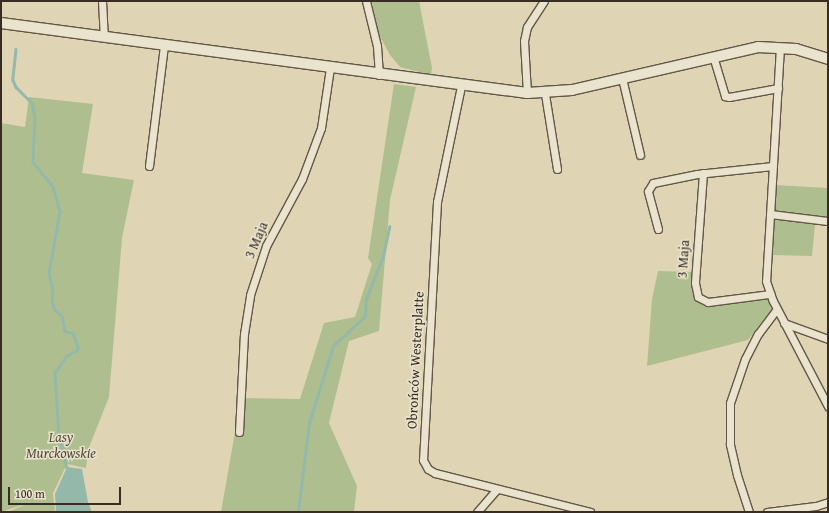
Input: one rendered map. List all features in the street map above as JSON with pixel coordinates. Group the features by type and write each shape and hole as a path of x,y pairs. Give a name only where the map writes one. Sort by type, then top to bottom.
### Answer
{"street":[{"path":"102,1 104,37"},
{"path":"366,1 377,46 379,75"},
{"path":"527,93 524,40 527,27 544,1"},
{"path":"1,23 461,86 545,94 572,90 713,56 758,47 780,47 828,59"},
{"path":"148,166 164,46"},
{"path":"780,47 766,281 771,298 828,406"},
{"path":"713,56 725,96 730,97 778,88"},
{"name":"3 Maja","path":"239,432 244,334 250,295 266,246 302,179 321,128 330,68"},
{"path":"622,78 640,155"},
{"name":"Obrońców Westerplatte","path":"461,86 437,202 423,460 428,469 435,473 496,490 590,512"},
{"path":"545,94 557,169"},
{"name":"3 Maja","path":"658,229 649,186 653,183 703,173 773,166"},
{"name":"3 Maja","path":"703,173 695,283 698,297 708,302 771,298"},
{"path":"770,214 828,221"},
{"path":"749,512 737,475 730,444 730,403 745,359 758,334 777,309"},
{"path":"784,322 828,339"},
{"path":"477,512 496,490"},
{"path":"767,512 816,506 828,502"}],"green space":[{"path":"372,1 419,1 432,68 431,75 400,67 390,55 376,29"},
{"path":"394,84 416,87 390,200 379,331 349,341 329,423 357,486 354,512 221,512 241,398 300,399 324,323 355,317 372,264 368,258"},
{"name":"Lasy Murckowskie","path":"29,97 93,104 82,173 134,180 122,238 109,397 88,450 86,468 67,464 53,493 55,512 8,512 31,502 1,512 1,123 25,127"},
{"path":"775,185 828,188 828,224 815,225 812,256 773,255"},
{"path":"658,271 691,272 693,295 705,307 767,298 772,309 748,340 647,366 652,299"}],"shaded area":[{"path":"67,467 82,469 88,502 92,512 56,512 55,494"}],"waterway":[{"path":"16,49 13,80 16,87 32,103 35,117 33,162 53,187 60,212 49,273 53,292 52,301 55,310 62,316 65,331 73,333 78,347 77,351 67,356 55,373 59,436 67,467"},
{"path":"298,512 309,423 333,346 365,316 366,299 383,256 389,227"}]}
